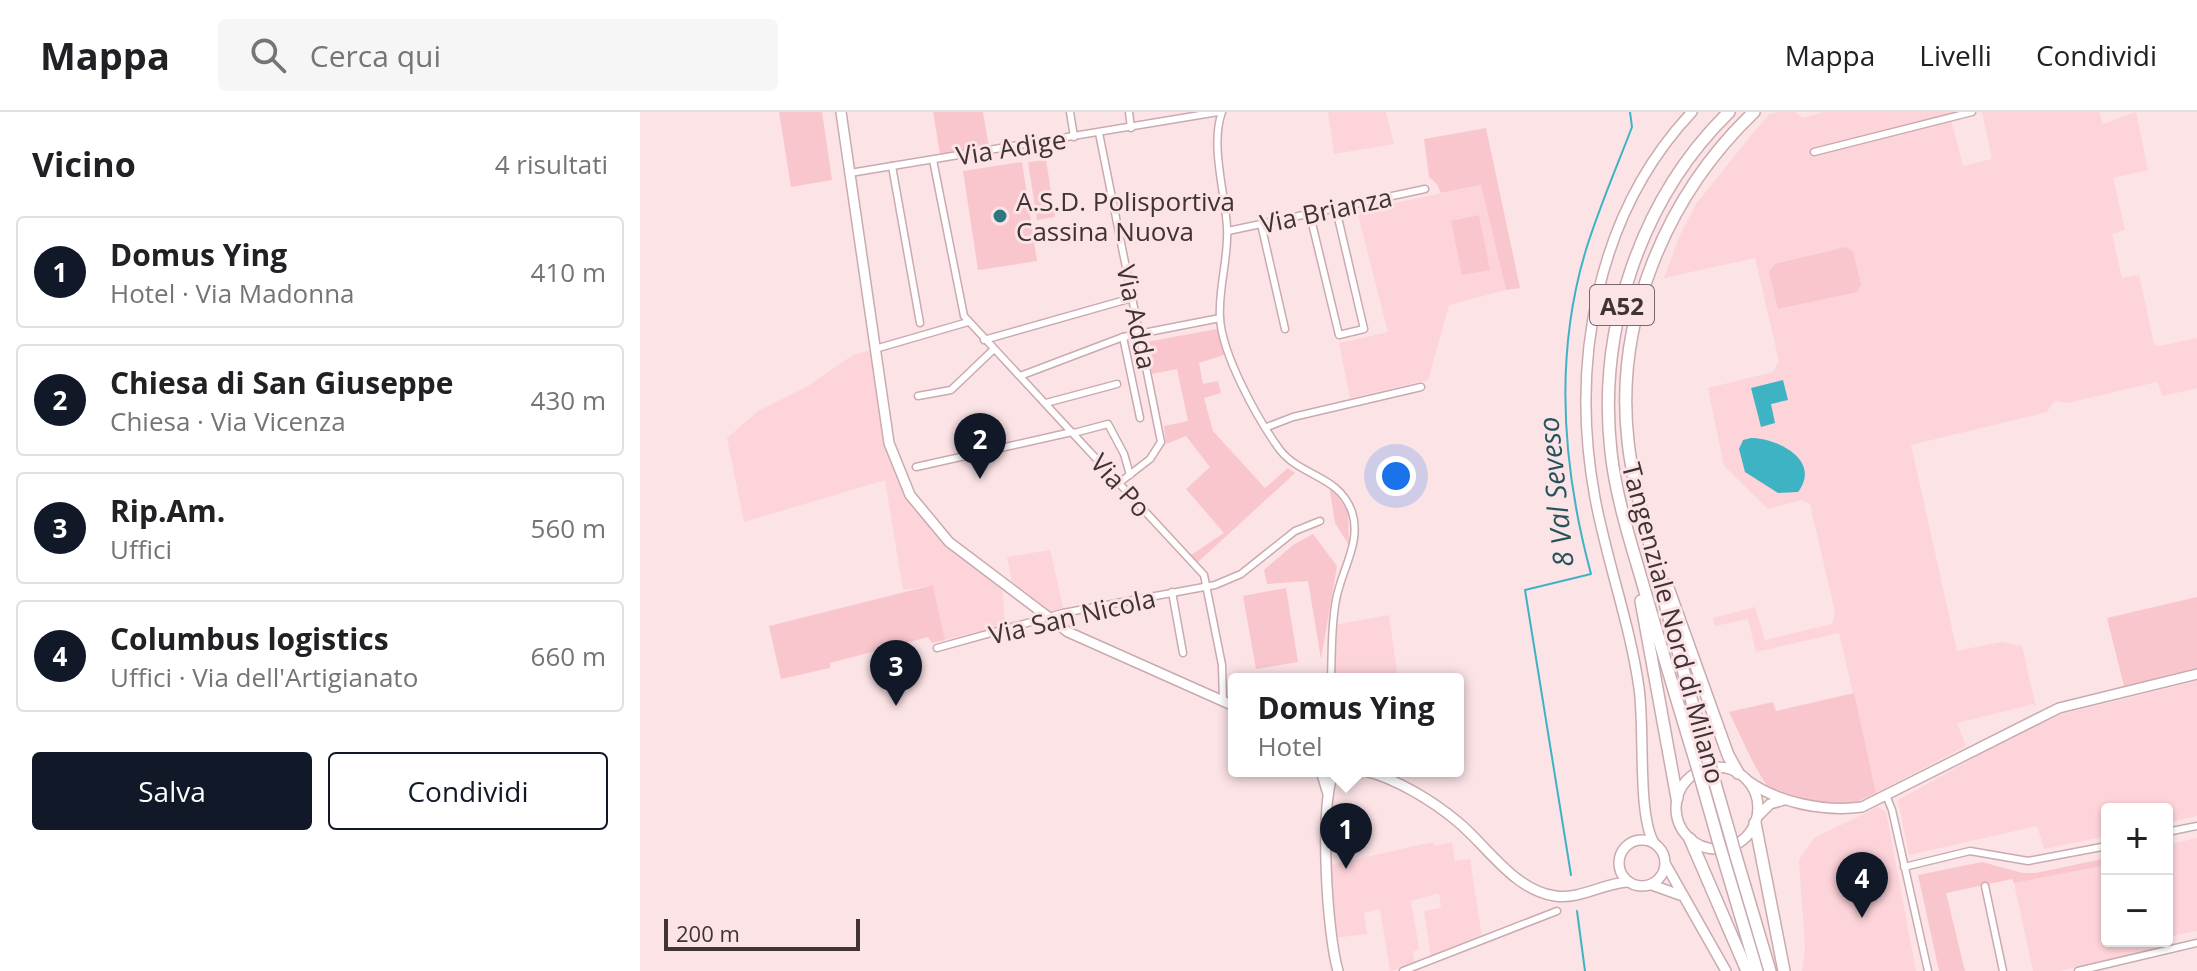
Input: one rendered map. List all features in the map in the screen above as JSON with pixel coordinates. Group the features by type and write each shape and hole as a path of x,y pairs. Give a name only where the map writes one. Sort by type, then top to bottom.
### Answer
{"highway":[{"name":"Tangenziale Nord di Milano","path":"1729,112 1701,142 1665,194 1640,246 1616,332 1608,407 1611,454 1626,526 1718,840 1729,855 1770,971"},
{"name":"Tangenziale Nord di Milano","path":"1754,112 1712,157 1667,227 1641,302 1627,371 1626,408 1631,466 1730,835 1729,855 1757,971"},
{"path":"1644,520 1728,755 1743,777"},
{"path":"1626,526 1677,798"},
{"path":"1756,820 1784,971"},
{"path":"1690,839 1747,971"}],"street":[{"path":"841,112 889,443 910,495 949,542 1048,619 1068,632 1228,703"},
{"path":"1070,112 1074,137"},
{"path":"1129,112 1131,128"},
{"path":"1220,112 1219,145 1228,231 1220,318 1232,360 1267,427 1287,457 1335,485 1346,498 1354,519 1354,541 1334,612 1331,673"},
{"name":"Via Adige","path":"850,173 1150,126 1178,115 1220,112"},
{"path":"1692,112 1657,155 1620,222 1605,260 1588,359 1587,409 1592,478 1640,689 1645,749 1644,821 1726,971"},
{"path":"1814,152 1972,112"},
{"name":"Via Adda","path":"1099,133 1161,445 1119,483"},
{"path":"875,349 968,322 956,290 933,160"},
{"path":"892,166 920,323"},
{"name":"Via Brianza","path":"1228,231 1425,189"},
{"path":"1310,215 1339,335 1364,329 1336,209"},
{"path":"1261,224 1285,329"},
{"path":"984,340 1132,298"},
{"path":"1020,376 1140,332 1220,318"},
{"name":"Via Po","path":"968,322 1204,575 1223,675 1223,701"},
{"path":"1123,337 1140,418"},
{"path":"918,396 951,390 994,349"},
{"path":"1046,403 1117,384"},
{"path":"1267,427 1293,417 1421,387"},
{"path":"916,467 1108,424 1121,447 1130,475"},
{"name":"Via San Nicola","path":"937,648 1048,619 1208,586 1241,574 1295,531 1320,521"},
{"path":"1172,592 1183,653"},
{"path":"1787,799 1776,801 1756,820 1743,839 1723,848 1709,848 1690,839 1677,817 1677,798 1688,779 1703,769 1721,767 1787,799 1848,809 1862,807 2059,708 2197,674"},
{"path":"1213,697 1223,675"},
{"path":"1323,777 1328,797"},
{"path":"1333,777 1328,797 1327,877 1335,968"},
{"path":"1380,777 1449,815 1513,876 1533,889 1567,896 1601,885 1628,882 1640,887 1652,885 1683,897"},
{"path":"1743,777 1756,798 1756,820"},
{"path":"1886,795 1928,971"},
{"path":"1601,885 1619,864 1622,851 1633,842 1644,821"},
{"path":"2173,831 2197,826"},
{"path":"1633,842 1654,843"},
{"path":"1904,867 1970,851 2028,861 2101,847"},
{"path":"1619,864 1628,882"},
{"path":"1652,885 1662,876 1666,865"},
{"path":"1985,886 2003,971"},
{"path":"1403,971 1557,911"},
{"path":"2078,971 2197,943"}],"shaded area":[{"path":"779,112 822,112 832,180 791,187"},
{"path":"933,112 983,112 989,147 940,154"},
{"path":"1328,112 1386,112 1394,144 1334,154"},
{"path":"1795,112 1803,118 1824,112 1965,112 1950,116 1963,166 1992,159 1982,112 2099,112 2103,124 2136,112 2148,170 2113,178 2125,230 2112,234 2122,278 2139,275 2154,344 2159,346 2197,338 2197,388 2163,396 2157,382 2067,403 2054,401 2047,412 1911,445 1957,651 2001,642 2022,646 2036,708 2033,704 1957,723 1966,746 1876,793 1839,633 1756,652 1748,619 1715,626 1713,618 1755,607 1765,640 1832,624 1835,612 1810,504 1802,500 1768,509 1724,466 1708,388 1773,372 1779,361 1755,258 1664,278 1696,204 1770,114"},
{"path":"1486,128 1520,288 1506,290 1481,185 1441,193 1429,177 1424,139"},
{"path":"1046,160 1055,217 1037,220 1028,162"},
{"name":"A.S.D. Polisportiva Cassina Nuova","path":"1022,162 1037,261 978,270 963,171"},
{"path":"1481,185 1506,290 1449,305 1428,380 1350,398 1339,343 1388,332 1357,211"},
{"path":"1479,215 1490,270 1462,275 1451,221"},
{"path":"1846,247 1853,251 1861,284 1857,292 1778,309 1769,272 1775,264"},
{"path":"1217,329 1224,355 1199,363 1203,384 1218,381 1221,393 1204,398 1213,431 1265,488 1288,468 1295,473 1198,562 1191,555 1224,533 1186,489 1210,467 1186,436 1166,444 1164,426 1188,421 1177,369 1152,374 1146,342"},
{"path":"875,349 889,443 927,519 1002,585 1005,625 945,640 933,585 903,590 885,480 744,522 727,438 758,411 808,386 853,355"},
{"path":"1329,485 1348,511 1349,545 1335,523"},
{"path":"1313,534 1337,566 1321,659 1308,581 1267,584 1264,570 1293,545"},
{"path":"1050,550 1064,611 1051,615 1012,582 1007,557"},
{"path":"933,585 945,640 932,643 928,637 830,663 830,668 781,679 769,626"},
{"path":"1286,588 1298,662 1256,669 1243,596"},
{"path":"2197,597 2197,668 2124,686 2107,618"},
{"path":"1389,615 1397,673 1333,673 1334,625"},
{"path":"2197,681 2197,816 2173,822 2173,803 2101,803 2101,837 2044,849 2037,826 1909,855 1898,800 2046,718"},
{"path":"1854,693 1876,793 1843,807 1817,812 1797,809 1780,800 1754,764 1729,712 1773,702 1776,711"},
{"path":"1878,807 1886,812 1916,971 1802,971 1805,947 1799,860 1814,838"},
{"path":"2197,838 2197,931 2173,936 2173,875 2173,844"},
{"path":"1433,842 1434,846 1452,842 1455,861 1470,859 1482,938 1431,957 1424,911 1441,908 1439,893 1411,901 1419,949 1413,952 1415,964 1390,971 1380,909 1364,913 1367,934 1334,938 1330,865"},
{"path":"2101,859 2101,866 2014,883 2012,879 1946,893 1965,971 1939,971 1918,875 1982,862 2023,873"},
{"path":"2101,866 2101,947 2164,948 2059,971 2033,971 2014,883"}],"water":[{"path":"1783,380 1788,400 1771,404 1775,423 1761,427 1751,388"},
{"path":"1751,438 1784,447 1801,461 1804,480 1798,492 1778,493 1745,472 1739,449 1743,440"}],"waterway":[{"name":"8 Val Seveso","path":"1571,875 1525,590 1591,574 1581,535 1569,454 1566,414 1569,333 1585,253 1632,127 1630,112"},
{"name":"8 Val Seveso","path":"1577,911 1585,971"}],"place":[{"name":"A.S.D. Polisportiva Cassina Nuova","path":"1000,216"},
{"name":"Chiesa di San Giuseppe","path":"980,479"},
{"name":"Rip.Am.","path":"896,706"},
{"name":"Domus Ying","path":"1346,869"},
{"name":"Columbus logistics","path":"1862,918"}]}
